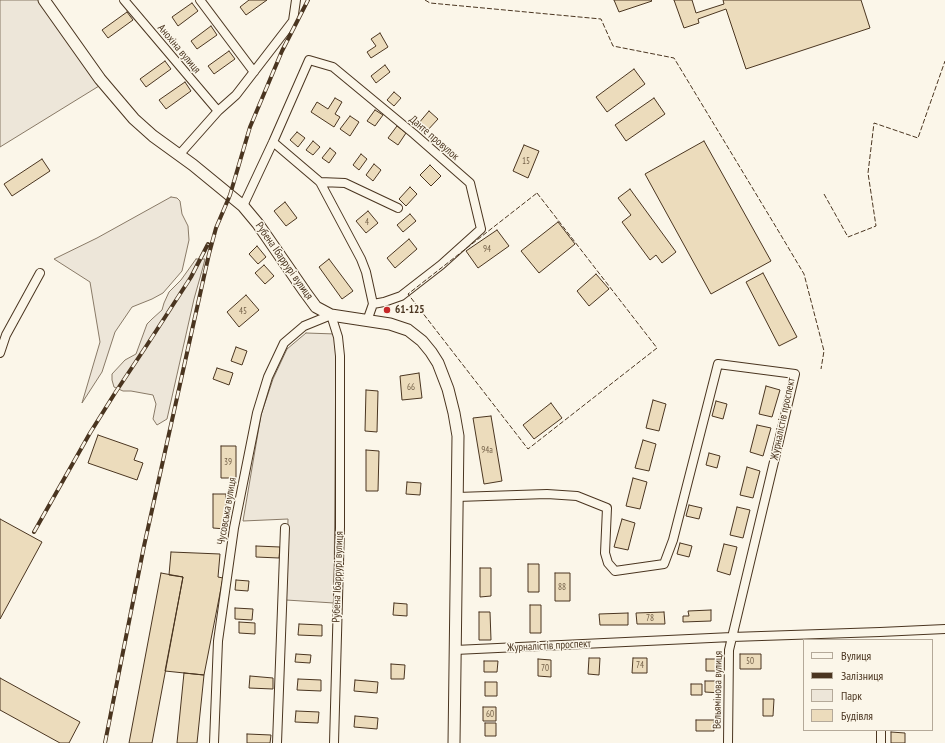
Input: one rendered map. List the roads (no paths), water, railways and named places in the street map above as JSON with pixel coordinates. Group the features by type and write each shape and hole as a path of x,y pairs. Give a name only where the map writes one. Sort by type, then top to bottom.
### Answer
{"main road":[{"name":"Рубена Ібаррурі вулиця","path":"44,0 103,82 134,119 153,136 243,206 258,224 316,306 331,315"},
{"path":"331,315 390,324 408,330 422,341 431,352 438,363 448,389 458,436 456,497 454,743"}],"street":[{"name":"Анохіна вулиця","path":"124,0 218,111"},
{"path":"200,0 254,72"},
{"path":"179,155 218,111 236,95 293,22 296,0"},
{"name":"Данте провулок","path":"243,206 309,60 333,67 414,134 470,183 481,229 441,265 401,296 373,304"},
{"path":"273,142 320,182 361,259 366,272 373,304 367,321"},
{"path":"320,182 345,183 398,208"},
{"path":"0,353 6,335 40,273"},
{"name":"Чусовська вулиця","path":"214,743 218,641 234,528 257,413 268,377 284,343 304,326 331,315"},
{"name":"Рубена Ібаррурі вулиця","path":"331,315 338,337 340,356 340,527 334,743"},
{"name":"Журналістів проспект","path":"455,650 732,637 795,374 718,364 673,540 664,564 615,571 608,563 605,553 607,508 577,496 547,494 456,497"},
{"path":"277,743 285,528"},
{"path":"732,637 880,636 945,629"},
{"name":"Вельямінова вулиця","path":"728,743 729,650 732,637"},
{"path":"881,731 881,743"}],"railway":[{"path":"105,743 144,546 216,228 230,195 250,127 282,51 308,0"},
{"path":"34,532 90,433 191,277 208,244"}],"place":[{"name":"61-125","path":"387,310"}]}
